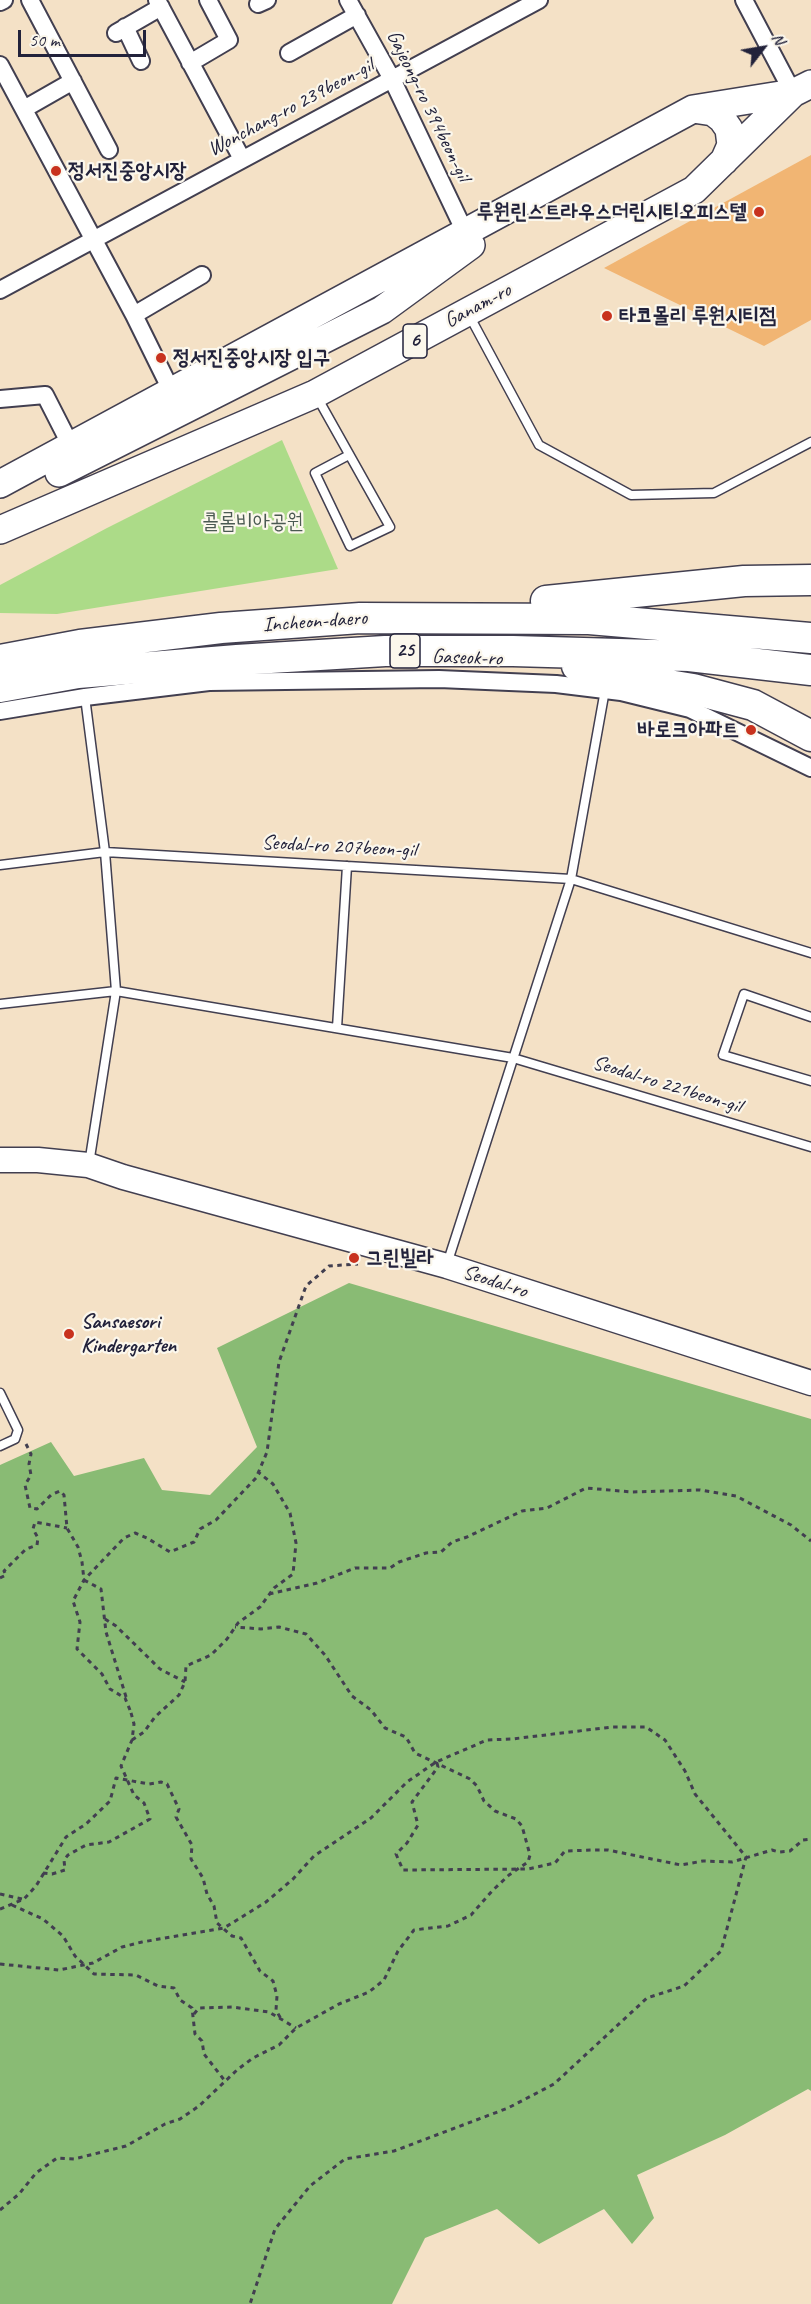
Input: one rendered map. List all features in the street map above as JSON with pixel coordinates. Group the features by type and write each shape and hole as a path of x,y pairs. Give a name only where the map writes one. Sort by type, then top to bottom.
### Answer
{"highway":[{"path":"360,618 744,581 811,580"},
{"name":"Incheon-daero","path":"0,660 80,645 210,630 360,618 589,619 811,638"},
{"name":"Incheon-daero","path":"0,687 78,673 385,651 513,651 689,656 811,670"},
{"path":"513,651 650,682 693,689 743,702 811,736"}],"main road":[{"path":"0,484 693,109 802,89"},
{"name":"Ganam-ro","path":"0,530 313,395 694,190 802,89"},
{"path":"693,109 713,112 729,129 730,145 724,161"},
{"path":"0,502 382,310 544,191"},
{"path":"286,360 283,385 293,392 313,395"}],"street":[{"path":"0,2 4,0"},
{"path":"30,0 109,150"},
{"path":"190,63 229,40 207,0"},
{"name":"Gajeong-ro 394beon-gil","path":"348,0 392,79 465,232"},
{"name":"Wonchang-ro 239beon-gil","path":"0,290 539,0"},
{"path":"744,0 802,89"},
{"path":"141,61 121,30 159,4 243,159"},
{"path":"289,53 357,15"},
{"path":"0,65 134,315 171,390"},
{"path":"24,109 73,81"},
{"path":"134,315 202,275"},
{"path":"0,399 45,395 71,446"},
{"name":"Gaseok-ro","path":"0,711 209,682 439,679 556,684 605,690 690,708 811,768"},
{"name":"Seodal-ro","path":"0,1160 38,1160 88,1165 123,1177 447,1266 811,1383"}],"lane":[{"path":"467,312 539,446 632,495 714,493 811,442"},
{"path":"313,395 349,455 390,527 350,546 315,472 349,455"},
{"path":"447,1266 571,879 605,690"},
{"path":"85,698 105,852 116,991 88,1165"},
{"name":"Seodal-ro 207beon-gil","path":"0,865 105,852 571,879"},
{"path":"337,1028 347,866"},
{"path":"571,879 811,953"},
{"path":"0,1004 116,991 513,1058"},
{"path":"811,1017 744,994 723,1055 811,1082"},
{"name":"Seodal-ro 221beon-gil","path":"513,1058 811,1147"},
{"path":"0,1392 18,1430 15,1439 0,1446"}],"path":[{"path":"130,1710 125,1698 110,1689 102,1674 77,1649 80,1622 73,1601 84,1580 124,1538 135,1533 170,1552 194,1542 200,1529 224,1513 256,1478 267,1452 279,1362 306,1286 329,1266 346,1263 368,1265"},
{"path":"15,1439 28,1445 32,1454 29,1464 31,1475 26,1485 30,1508 37,1509 51,1495 60,1491 64,1495 67,1528 78,1546 84,1580"},
{"path":"132,1740 144,1732 154,1718 179,1695 185,1682 186,1666 211,1655 238,1623 260,1607 269,1594 293,1574 295,1529 286,1503 273,1484 258,1472"},
{"path":"269,1594 317,1583 355,1568 390,1568 399,1562 426,1553 441,1552 452,1542 467,1538 522,1511 547,1508 586,1488 632,1492 700,1490 736,1496 791,1525 811,1541"},
{"path":"0,1578 6,1575 4,1571 26,1549 37,1545 38,1538 33,1528 35,1522 67,1528"},
{"path":"43,1873 52,1874 65,1870 64,1860 68,1855 86,1845 108,1842 150,1819 144,1803 134,1794 121,1766 132,1740 134,1724 112,1655 101,1589 84,1580"},
{"path":"105,1619 116,1626 160,1669 185,1682"},
{"path":"0,2210 19,2194 36,2173 57,2158 74,2159 126,2146 165,2124 180,2119 199,2106 254,2058 279,2045 296,2028 339,2004 369,1992 384,1980 398,1951 414,1930 448,1926 471,1916 492,1891 528,1862 530,1855 522,1827 516,1819 495,1811 484,1801 477,1786 470,1779 415,1753 406,1737 386,1728 370,1710 352,1696 325,1655 306,1634 279,1627 261,1629 235,1627"},
{"path":"0,1964 59,1970 93,1963 123,1947 142,1942 224,1928 266,1902 293,1879 314,1856 371,1818 407,1782 436,1762 487,1740 612,1727 646,1727 665,1740 685,1771 695,1794 746,1857"},
{"path":"436,1762 438,1767 412,1802 418,1825 396,1854 403,1870 507,1870 521,1867 528,1869 555,1863 565,1851 608,1850 681,1865 703,1861 732,1862 772,1850 790,1851 804,1840 811,1839"},
{"path":"0,1909 24,1899 36,1886 66,1837 86,1824 110,1802 116,1778 148,1784 161,1782 167,1784 179,1809 176,1817 192,1845 191,1859 203,1878 218,1923 232,1936 241,1938 260,1971 273,1981 277,1996 276,2010 281,2019"},
{"path":"250,2304 275,2229 310,2186 345,2159 393,2151 508,2108 554,2084 647,1998 684,1986 721,1951 746,1857"},
{"path":"0,1894 24,1899"},
{"path":"12,1905 43,1919 63,1936 75,1956 94,1974 136,1975 158,1986 174,1988 180,2000 192,2008 195,2034 202,2041 204,2054 225,2081"},
{"path":"193,2015 199,2008 232,2007 269,2012 296,2028"}],"green space":[{"name":"콜롬비아공원","path":"282,440 338,569 57,614 0,613 0,585"},
{"path":"349,1283 811,1419 811,2091 808,2089 725,2135 637,2175 654,2218 632,2244 604,2209 539,2244 497,2209 425,2238 392,2304 0,2304 0,1465 51,1442 74,1476 144,1458 162,1490 210,1495 257,1447 217,1348"}],"building":[{"name":"루원린스트라우스더린시티오피스텔","path":"811,155 811,320 764,346 604,268"}],"place":[{"name":"정서진중앙시장","path":"56,171"},
{"name":"루원린스트라우스더린시티오피스텔","path":"759,212"},
{"name":"타코몰리 루원시티점","path":"607,316"},
{"name":"정서진중앙시장 입구","path":"161,358"},
{"name":"바로크아파트","path":"751,730"},
{"name":"그린빌라","path":"354,1258"},
{"name":"Sansaesori Kindergarten","path":"69,1334"}]}
